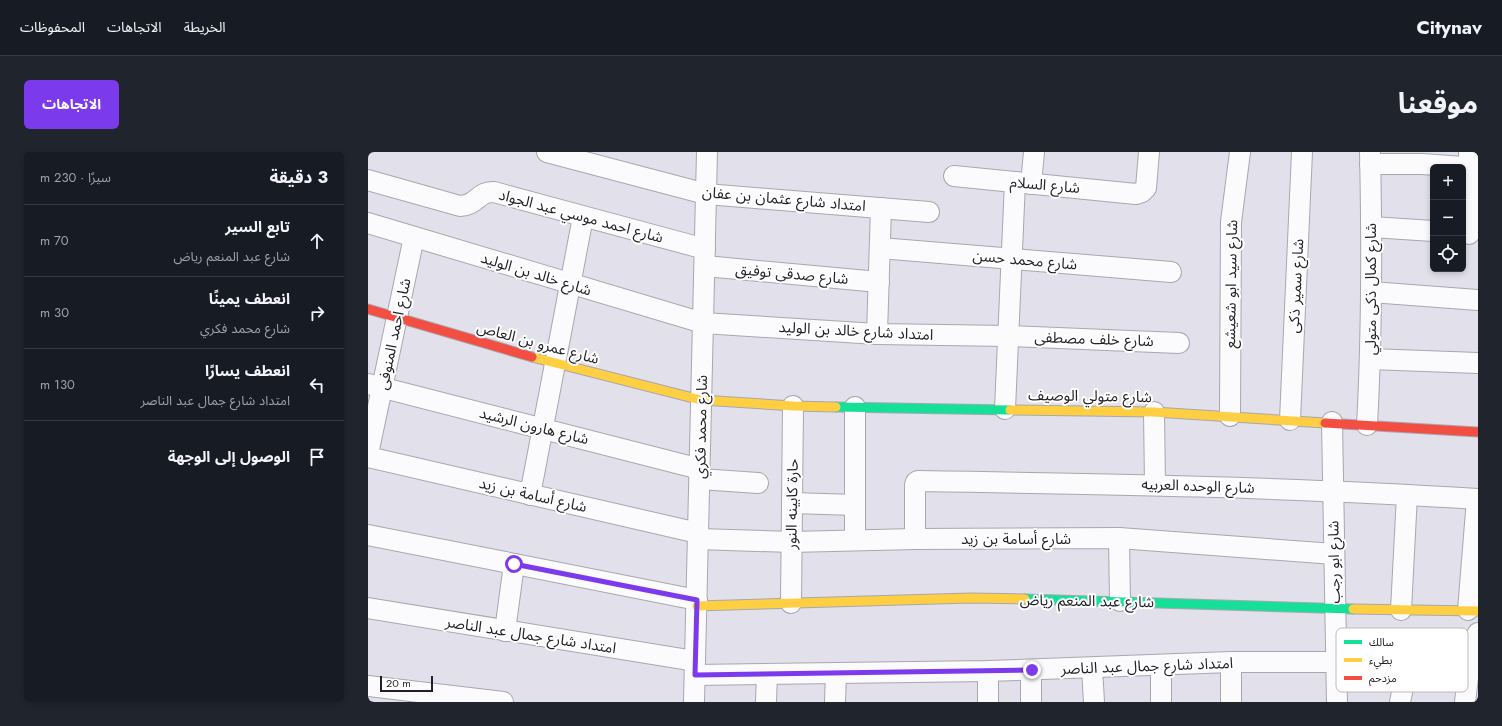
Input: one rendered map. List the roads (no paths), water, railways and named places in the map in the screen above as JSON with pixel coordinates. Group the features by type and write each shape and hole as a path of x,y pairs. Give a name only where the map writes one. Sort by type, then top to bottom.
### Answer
{"street":[{"name":"امتداد شارع عثمان بن عفان","path":"547,152 706,194 929,212"},
{"name":"شارع محمد فكري","path":"694,702 707,152"},
{"path":"1005,409 1012,259 1023,183 1034,152"},
{"name":"شارع السلام","path":"954,176 1136,194 1142,192 1146,188 1149,152"},
{"name":"شارع سيد ابو شعيشع","path":"1230,416 1231,222 1240,152"},
{"name":"شارع سمير ذكى","path":"1290,420 1302,152"},
{"path":"1370,158 1422,164 1472,162 1470,234"},
{"name":"شارع كمال ذكى متولي","path":"1367,426 1370,359 1372,227 1370,158"},
{"name":"شارع احمد موسي عبد الجواد","path":"368,180 460,206 467,206 473,203 482,194 488,192 583,217 705,258"},
{"path":"877,334 881,208"},
{"path":"530,494 544,429 583,217"},
{"name":"شارع خالد بن الوليد","path":"368,223 703,323"},
{"path":"1372,227 1430,232"},
{"name":"شارع احمد المنوفى","path":"368,456 376,386 398,318 414,237"},
{"name":"شارع محمد حسن","path":"880,248 1171,272"},
{"name":"شارع صدقى توفيق","path":"705,258 879,282"},
{"path":"1371,292 1478,300"},
{"name":"شارع عمرو بن العاص","path":"368,309 556,364 701,400"},
{"name":"امتداد شارع خالد بن الوليد","path":"703,323 877,334 1008,336"},
{"name":"شارع خلف مصطفى","path":"1008,336 1179,342"},
{"path":"1370,359 1478,363"},
{"name":"شارع هارون الرشيد","path":"376,386 544,429 700,474 758,483"},
{"name":"شارع متولي الوصيف","path":"701,400 793,406 1154,412 1478,432"},
{"name":"حارة كابينه النور","path":"791,603 793,406"},
{"path":"855,407 855,540"},
{"path":"1154,412 1155,485"},
{"name":"شارع ابو رجب","path":"1332,422 1336,662"},
{"name":"شارع أسامة بن زيد","path":"368,456 530,494 698,536 792,542 915,538 1119,538 1334,554"},
{"name":"شارع الوحده العربيه","path":"915,538 915,485 918,481 1155,485 1333,491 1478,499"},
{"path":"1401,610 1407,495"},
{"path":"1473,611 1478,499"},
{"path":"792,503 855,505"},
{"name":"شارع عبد المنعم رياض","path":"368,535 697,603 791,603 971,598 1120,601 1335,609 1473,611"},
{"path":"1119,538 1120,601"},
{"path":"504,631 514,564"},
{"name":"امتداد شارع جمال عبد الناصر","path":"368,608 504,631 695,668 767,674 1032,670 1231,662 1336,662"},
{"path":"1470,700 1472,645 1478,633"},
{"path":"1231,662 1231,702"},
{"path":"1161,665 1161,702"},
{"path":"1092,668 1094,702"},
{"path":"1031,702 1032,670"},
{"path":"988,671 988,702"},
{"path":"835,702 836,673"},
{"path":"766,702 767,674"},
{"path":"368,686 503,702"},
{"name":"شارع ابو رجب","path":"1337,692 1337,702"},
{"path":"1400,702 1402,692"}]}
